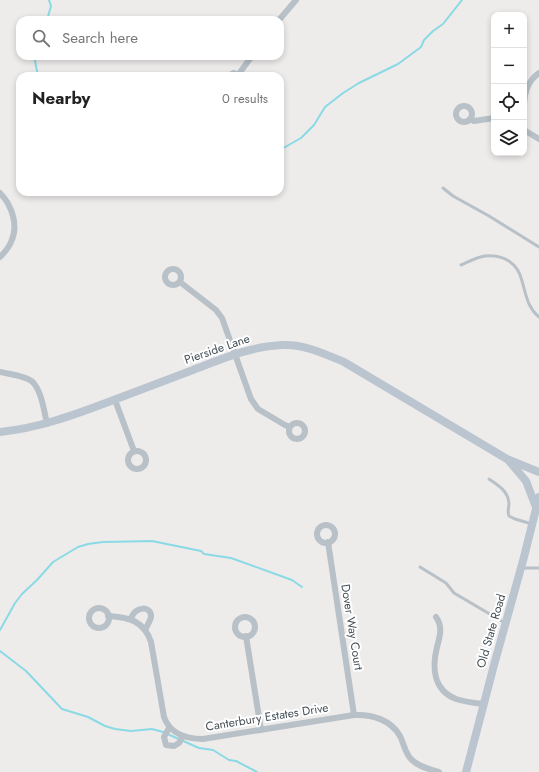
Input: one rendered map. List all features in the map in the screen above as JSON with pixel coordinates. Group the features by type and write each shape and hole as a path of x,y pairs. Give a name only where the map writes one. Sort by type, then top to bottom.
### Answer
{"street":[{"path":"283,16 296,0"},
{"path":"241,72 249,60"},
{"path":"527,87 531,79 539,73"},
{"path":"470,119 474,121 491,118"},
{"path":"527,132 539,139"},
{"path":"0,193 11,209 14,225 12,242 0,257"},
{"path":"180,282 216,310 222,318 251,399 258,409 290,427"},
{"name":"Pierside Lane","path":"0,432 48,424 235,354 263,347 285,345 303,347 323,353 344,362 507,458 539,472"},
{"path":"0,372 29,379 40,393 48,424"},
{"path":"115,400 134,451"},
{"path":"507,458 526,481 536,507"},
{"name":"Old State Road","path":"466,772 539,497"},
{"name":"Dover Way Court","path":"328,542 354,715"},
{"path":"131,619 132,614 136,610 142,608 148,610 151,617 145,630"},
{"path":"108,616 120,616 131,619 145,630 151,642 162,711 169,728 164,738 166,745 174,746 179,743 183,736"},
{"path":"436,617 440,623 441,630 434,666 435,675 439,684 454,698 484,704"},
{"path":"246,636 261,730"},
{"name":"Canterbury Estates Drive","path":"169,728 183,736 194,739 366,714 375,716 386,722 394,729 400,736 410,758 422,766 439,772"}],"lane":[{"path":"443,188 452,196 489,216 539,247"},
{"path":"461,265 484,256 510,260 519,270 525,296 533,312 539,317"},
{"path":"489,479 506,492 509,504 509,516 532,524"},
{"path":"420,568 446,582 454,593 506,623"},
{"path":"521,568 539,568"}],"waterway":[{"path":"48,16 51,6 49,0"},
{"path":"284,148 301,138 314,125 325,107 343,93 359,83 398,64 421,47 424,40 443,24 462,0"},
{"path":"35,60 37,72"},
{"path":"0,630 15,603 22,594 53,562 78,547 88,544 103,542 152,541 201,551 204,554 231,558 292,580 302,587"},
{"path":"0,651 26,671 62,709 88,717 105,726 115,729 131,731 152,729 163,732 199,748 213,750 229,760 236,761 257,772"}]}
